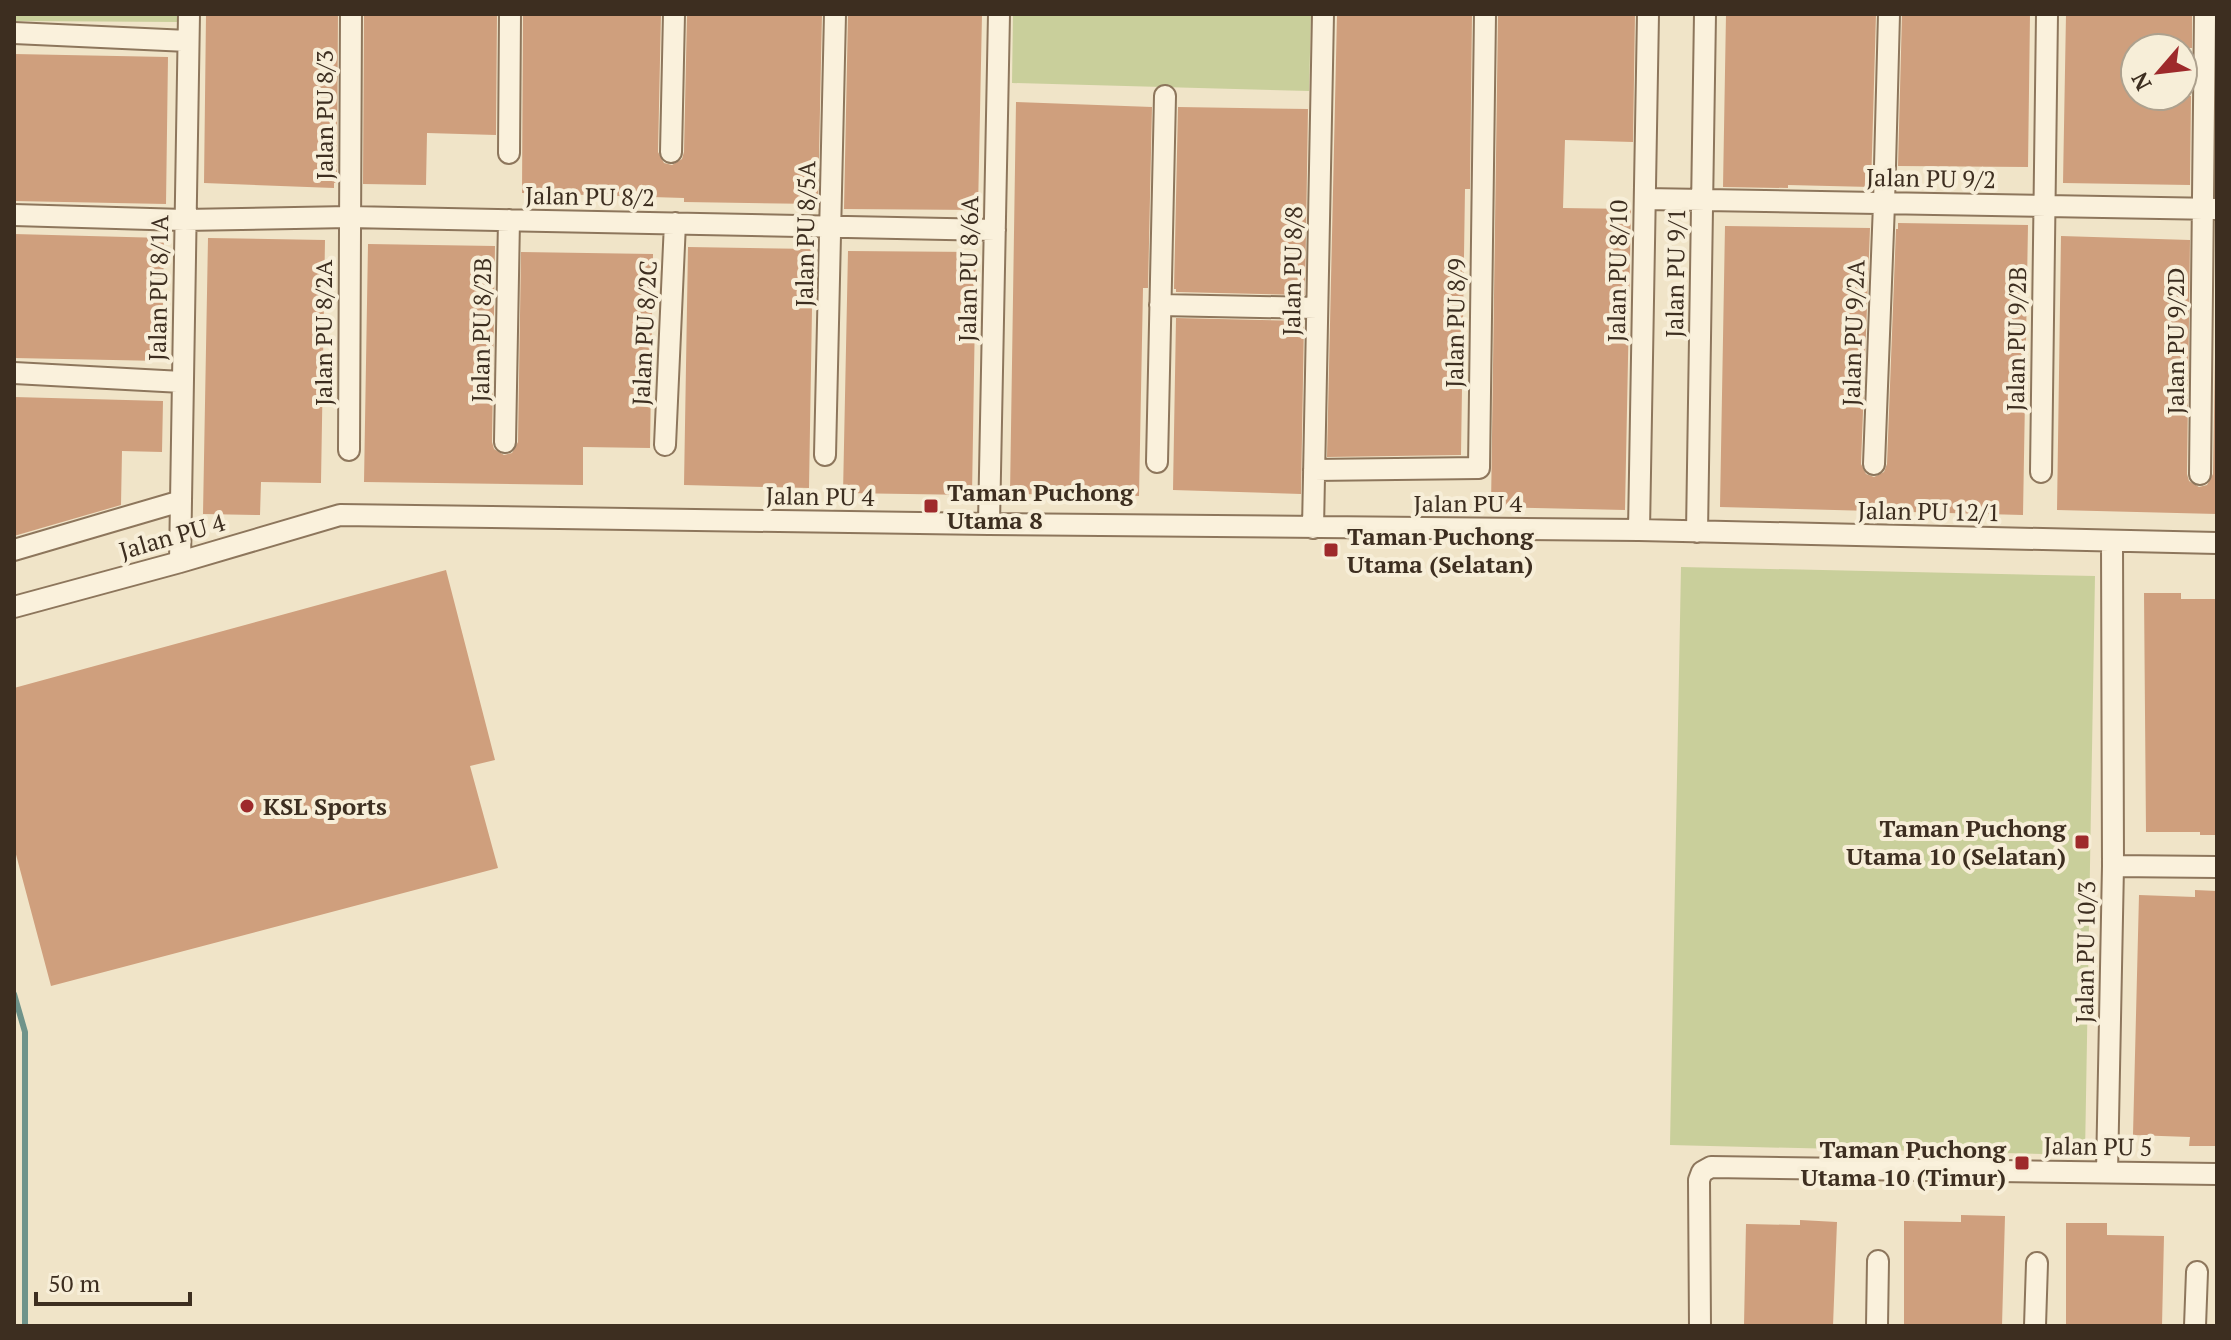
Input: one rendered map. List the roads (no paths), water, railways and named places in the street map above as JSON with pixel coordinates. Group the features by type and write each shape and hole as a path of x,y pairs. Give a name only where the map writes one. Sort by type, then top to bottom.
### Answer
{"street":[{"name":"Jalan PU 8/1A","path":"180,562 189,14"},
{"name":"Jalan PU 8/3","path":"349,217 351,14"},
{"path":"509,153 510,14"},
{"path":"671,152 674,14"},
{"name":"Jalan PU 8/5A","path":"825,455 835,14"},
{"name":"Jalan PU 8/6A","path":"989,524 999,14"},
{"name":"Jalan PU 8/8","path":"1313,528 1323,14"},
{"name":"Jalan PU 8/9","path":"1314,470 1479,468 1485,14"},
{"name":"Jalan PU 8/10","path":"1639,530 1648,14"},
{"name":"Jalan PU 9/1","path":"1697,532 1705,14"},
{"name":"Jalan PU 9/2A","path":"1874,464 1889,14"},
{"name":"Jalan PU 9/2B","path":"2041,472 2047,14"},
{"name":"Jalan PU 9/2D","path":"2200,474 2210,209 2205,14"},
{"path":"14,33 188,41"},
{"path":"1157,462 1165,96"},
{"name":"Jalan PU 9/2","path":"1645,199 2210,209"},
{"name":"Jalan PU 8/2","path":"14,215 184,220 349,217 995,230"},
{"name":"Jalan PU 8/2A","path":"349,217 349,450"},
{"name":"Jalan PU 8/2B","path":"505,442 509,220"},
{"name":"Jalan PU 8/2C","path":"665,445 675,223"},
{"path":"1160,305 1317,308"},
{"path":"14,373 182,382"},
{"path":"14,550 181,501"},
{"name":"Jalan PU 4","path":"14,607 340,515 1639,530"},
{"name":"Jalan PU 12/1","path":"1639,530 2217,543"},
{"name":"Jalan PU 10/3","path":"2107,1172 2113,866 2112,541"},
{"path":"2113,866 2217,867"},
{"name":"Jalan PU 5","path":"1700,1326 1699,1180 1702,1172 1711,1167 2217,1174"},
{"path":"1877,1326 1878,1261"},
{"path":"2035,1326 2037,1263"},
{"path":"2195,1326 2197,1272"}],"waterway":[{"path":"14,994 25,1032 25,1326"}],"place":[{"name":"Taman Puchong Utama 8","path":"931,506"},
{"name":"Taman Puchong Utama (Selatan)","path":"1331,550"},
{"name":"KSL Sports","path":"247,806"},
{"name":"Taman Puchong Utama 10 (Selatan)","path":"2082,842"},
{"name":"Taman Puchong Utama 10 (Timur)","path":"2022,1163"}]}
